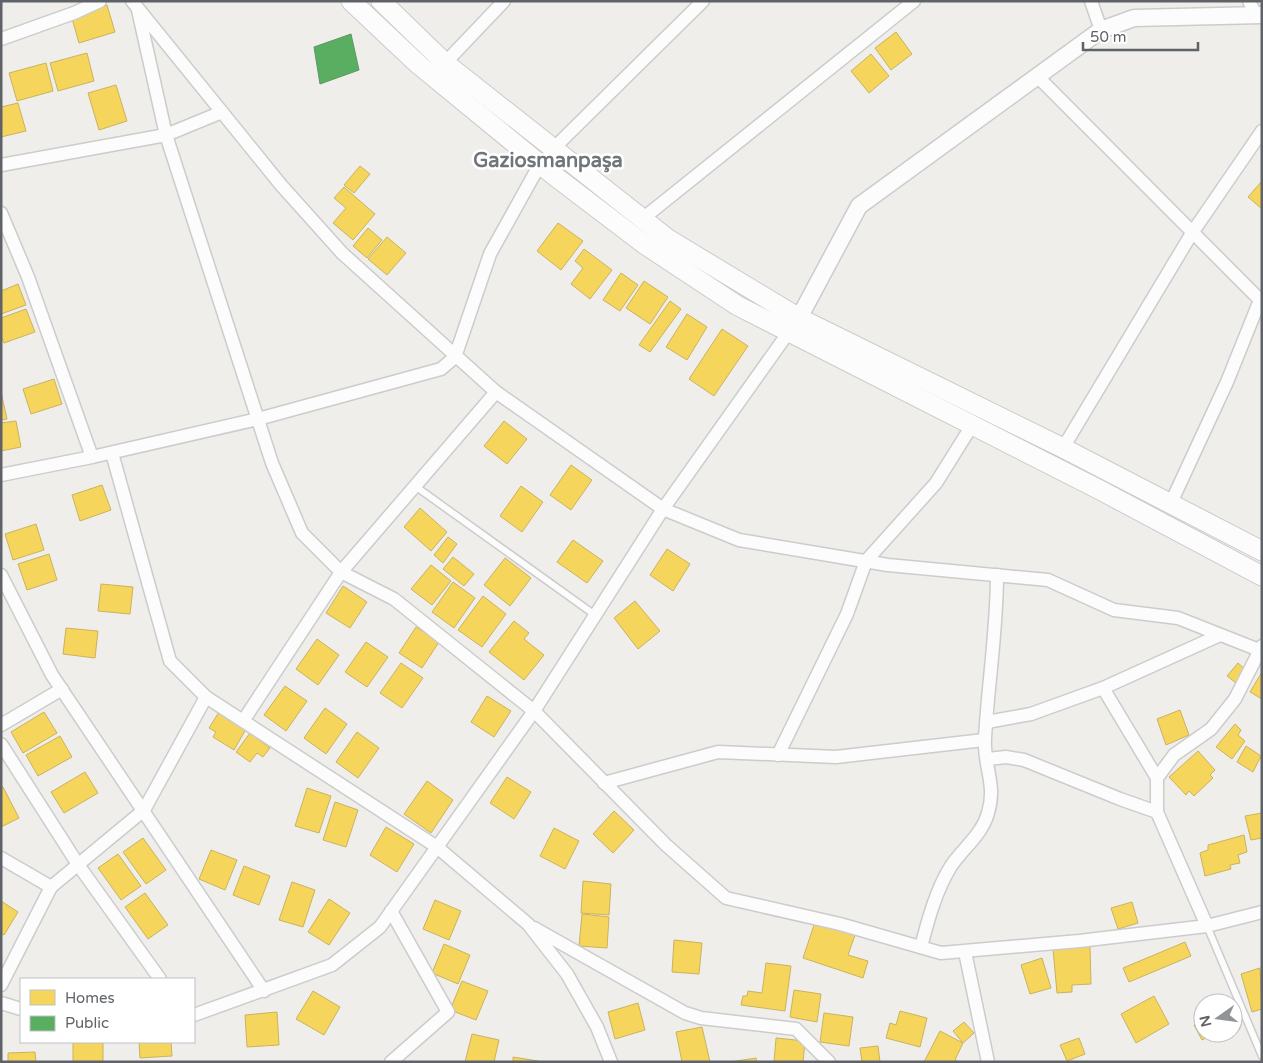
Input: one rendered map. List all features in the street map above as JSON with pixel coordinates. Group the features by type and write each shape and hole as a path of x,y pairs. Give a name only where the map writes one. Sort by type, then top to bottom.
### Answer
{"main road":[{"path":"351,1 419,65 540,164 644,244 738,306 794,325 1063,448 1262,551"},
{"path":"381,1 445,62 641,220 794,325 971,426 1108,494 1262,576"}],"street":[{"path":"1,39 54,21 100,1"},
{"path":"445,62 504,1"},
{"path":"553,149 703,1"},
{"path":"641,220 914,1"},
{"path":"1091,1 1100,30"},
{"path":"135,6 281,185 342,253 496,392 663,510 739,540 866,561 1048,580 1114,610 1178,618 1261,648 1235,699 1211,729 1174,755 1157,778"},
{"path":"135,6 166,135 272,463 302,533 342,572 394,599 534,711 666,845 726,898 840,924 941,953 1207,926 1262,912"},
{"path":"195,1015 332,965 380,927 534,711 663,510 794,325 859,206 1100,30 1134,18 1256,10"},
{"path":"1037,76 1261,301 1227,382 1170,505"},
{"path":"1,164 166,135 222,112"},
{"path":"1063,448 1192,233 1262,131"},
{"path":"1,474 112,453 258,419 434,372 449,364 455,356 490,254 540,164"},
{"path":"1,213 28,277 92,457"},
{"path":"243,721 342,572 496,392"},
{"path":"778,754 847,614 866,561 936,482 971,426"},
{"path":"112,453 170,661 206,697 437,847 528,924 685,1013 701,1018 796,1029 830,1062"},
{"path":"1,575 62,689 264,991"},
{"path":"921,948 942,884 952,865 983,826 988,815 992,791 984,740 996,624 996,575"},
{"path":"987,722 1031,714 1103,688 1220,634"},
{"path":"1103,688 1157,778 1157,812 1207,926"},
{"path":"1,725 62,689"},
{"path":"1,985 52,888 144,810 206,697"},
{"path":"604,783 718,752 836,757 984,740"},
{"path":"1,744 79,866 159,978"},
{"path":"988,759 1006,757 1024,760 1157,812"},
{"path":"1,858 52,888"},
{"path":"391,911 448,1012 391,1062"},
{"path":"528,924 567,974 597,1027 611,1062"},
{"path":"965,952 988,1062"},
{"path":"1,1003 20,1009"}],"lane":[{"path":"415,486 595,615"},
{"path":"1207,926 1262,1056"}],"building: Homes":[{"path":"107,5 115,32 79,43 71,15"},
{"path":"896,32 912,54 891,70 875,48"},
{"path":"87,53 94,81 58,91 50,63"},
{"path":"871,54 889,76 869,93 851,71"},
{"path":"46,63 53,91 17,101 9,73"},
{"path":"116,85 127,121 99,130 88,93"},
{"path":"18,103 26,131 1,137 1,107"},
{"path":"360,166 370,174 354,193 344,185"},
{"path":"1262,181 1262,209 1248,197"},
{"path":"344,187 375,214 353,240 333,223 346,208 334,198"},
{"path":"558,223 583,241 561,270 537,251"},
{"path":"368,228 382,240 367,258 353,246"},
{"path":"387,237 406,253 387,275 368,259"},
{"path":"584,249 612,270 590,299 571,284 583,268 575,261"},
{"path":"621,273 638,285 620,311 603,300"},
{"path":"644,281 668,297 650,324 626,308"},
{"path":"18,284 26,305 1,314 1,291"},
{"path":"670,301 681,309 650,352 639,345"},
{"path":"26,309 35,332 4,343 1,336 1,318"},
{"path":"687,314 707,327 687,360 666,347"},
{"path":"722,329 748,346 714,396 689,379"},
{"path":"54,379 62,404 31,414 23,389"},
{"path":"1,392 7,419 1,420"},
{"path":"16,421 21,447 1,451 1,423"},
{"path":"504,421 527,439 507,464 484,446"},
{"path":"571,465 592,480 571,510 550,495"},
{"path":"102,485 111,510 80,521 72,495"},
{"path":"521,486 543,502 522,532 500,516"},
{"path":"420,508 447,532 431,551 404,527"},
{"path":"36,524 44,550 13,560 5,534"},
{"path":"448,537 457,544 443,563 434,555"},
{"path":"573,540 603,561 587,583 557,562"},
{"path":"667,549 690,564 673,591 650,575"},
{"path":"49,554 57,580 27,590 18,564"},
{"path":"453,557 474,574 464,586 443,569"},
{"path":"505,558 531,578 510,606 484,585"},
{"path":"431,565 451,581 432,605 411,589"},
{"path":"453,582 475,598 454,628 432,612"},
{"path":"101,584 133,587 130,614 98,611"},
{"path":"343,586 367,602 350,628 326,613"},
{"path":"483,596 506,614 482,647 458,630"},
{"path":"635,601 660,631 638,649 614,618"},
{"path":"514,621 529,633 524,639 544,655 524,680 489,652"},
{"path":"416,627 439,642 422,668 399,653"},
{"path":"66,628 98,631 95,658 63,654"},
{"path":"317,639 339,655 318,685 296,669"},
{"path":"366,642 388,657 367,687 345,672"},
{"path":"401,663 423,678 402,708 380,693"},
{"path":"1238,663 1246,670 1236,683 1227,676"},
{"path":"1262,672 1262,699 1250,692"},
{"path":"285,686 307,701 286,731 264,715"},
{"path":"487,696 511,711 494,737 471,722"},
{"path":"325,708 347,724 326,754 304,738"},
{"path":"1180,710 1189,735 1166,745 1157,719"},
{"path":"44,712 57,733 23,753 11,732"},
{"path":"219,712 246,729 234,750 213,737 216,732 209,728"},
{"path":"1235,724 1241,730 1238,735 1245,741 1232,759 1216,747"},
{"path":"357,732 379,748 358,778 336,762"},
{"path":"250,733 270,748 263,757 257,753 250,762 236,752"},
{"path":"60,736 72,757 38,776 26,755"},
{"path":"1246,746 1261,756 1253,772 1237,762"},
{"path":"1198,751 1215,770 1210,775 1213,778 1194,796 1189,791 1186,795 1169,777"},
{"path":"85,772 98,793 64,813 51,792"},
{"path":"507,777 531,792 514,819 490,803"},
{"path":"427,781 453,800 431,833 404,814"},
{"path":"1,787 3,787 19,818 1,827"},
{"path":"307,788 331,796 319,833 295,826"},
{"path":"335,802 358,810 346,847 323,840"},
{"path":"614,811 634,830 613,853 593,834"},
{"path":"1262,813 1262,838 1251,840 1245,816"},
{"path":"386,827 414,844 397,872 370,855"},
{"path":"554,828 579,841 565,869 540,856"},
{"path":"1244,835 1247,852 1238,855 1240,863 1230,865 1231,869 1205,876 1200,853 1208,850 1208,845"},
{"path":"143,838 166,870 146,884 123,852"},
{"path":"211,850 237,860 225,890 199,879"},
{"path":"118,854 141,886 121,900 98,868"},
{"path":"244,866 270,876 259,905 233,895"},
{"path":"583,881 611,884 609,915 581,913"},
{"path":"292,882 315,890 303,927 279,920"},
{"path":"145,893 168,925 148,939 125,907"},
{"path":"329,899 350,913 329,945 308,932"},
{"path":"435,900 461,911 449,940 423,929"},
{"path":"1,901 18,912 4,935 1,933"},
{"path":"1132,902 1138,923 1118,929 1111,908"},
{"path":"582,914 609,917 607,948 579,946"},
{"path":"815,922 855,935 848,955 868,961 863,978 803,958"},
{"path":"674,940 702,943 699,974 672,972"},
{"path":"1185,942 1191,956 1129,982 1123,968"},
{"path":"444,944 470,955 458,984 432,973"},
{"path":"1090,946 1091,984 1072,985 1072,992 1057,993 1053,949"},
{"path":"1042,958 1051,988 1030,994 1021,965"},
{"path":"766,963 791,966 785,1011 741,1005 743,996 747,996 748,991 762,993"},
{"path":"1260,968 1262,1009 1252,1012 1241,974"},
{"path":"462,981 488,991 476,1020 450,1010"},
{"path":"794,990 821,994 817,1022 790,1017"},
{"path":"313,991 340,1007 324,1035 296,1019"},
{"path":"1154,996 1169,1024 1136,1043 1121,1014"},
{"path":"638,1003 645,1030 615,1039 608,1012"},
{"path":"900,1011 927,1018 920,1047 886,1038 890,1023 896,1025"},
{"path":"277,1012 279,1045 247,1047 245,1015"},
{"path":"824,1013 853,1017 849,1046 820,1042"},
{"path":"964,1022 974,1033 963,1043 953,1031"},
{"path":"702,1027 710,1062 682,1062 676,1032"},
{"path":"940,1031 963,1043 955,1060 959,1062 924,1062"},
{"path":"472,1034 499,1040 494,1062 465,1062"},
{"path":"776,1038 805,1041 803,1062 774,1062"},
{"path":"1079,1038 1085,1054 1067,1061 1060,1045"},
{"path":"73,1043 103,1043 103,1062 73,1062"},
{"path":"139,1043 171,1043 172,1056 140,1058"},
{"path":"878,1046 880,1062 862,1062 860,1048"},
{"path":"35,1052 36,1062 8,1062 8,1053"},
{"path":"513,1057 538,1061 538,1062 513,1062"},
{"path":"756,1058 757,1062 730,1062"}],"building: Public":[{"path":"351,34 359,70 320,84 314,47"}],"district":[{"name":"Gaziosmanpaşa","path":"548,160"}]}
